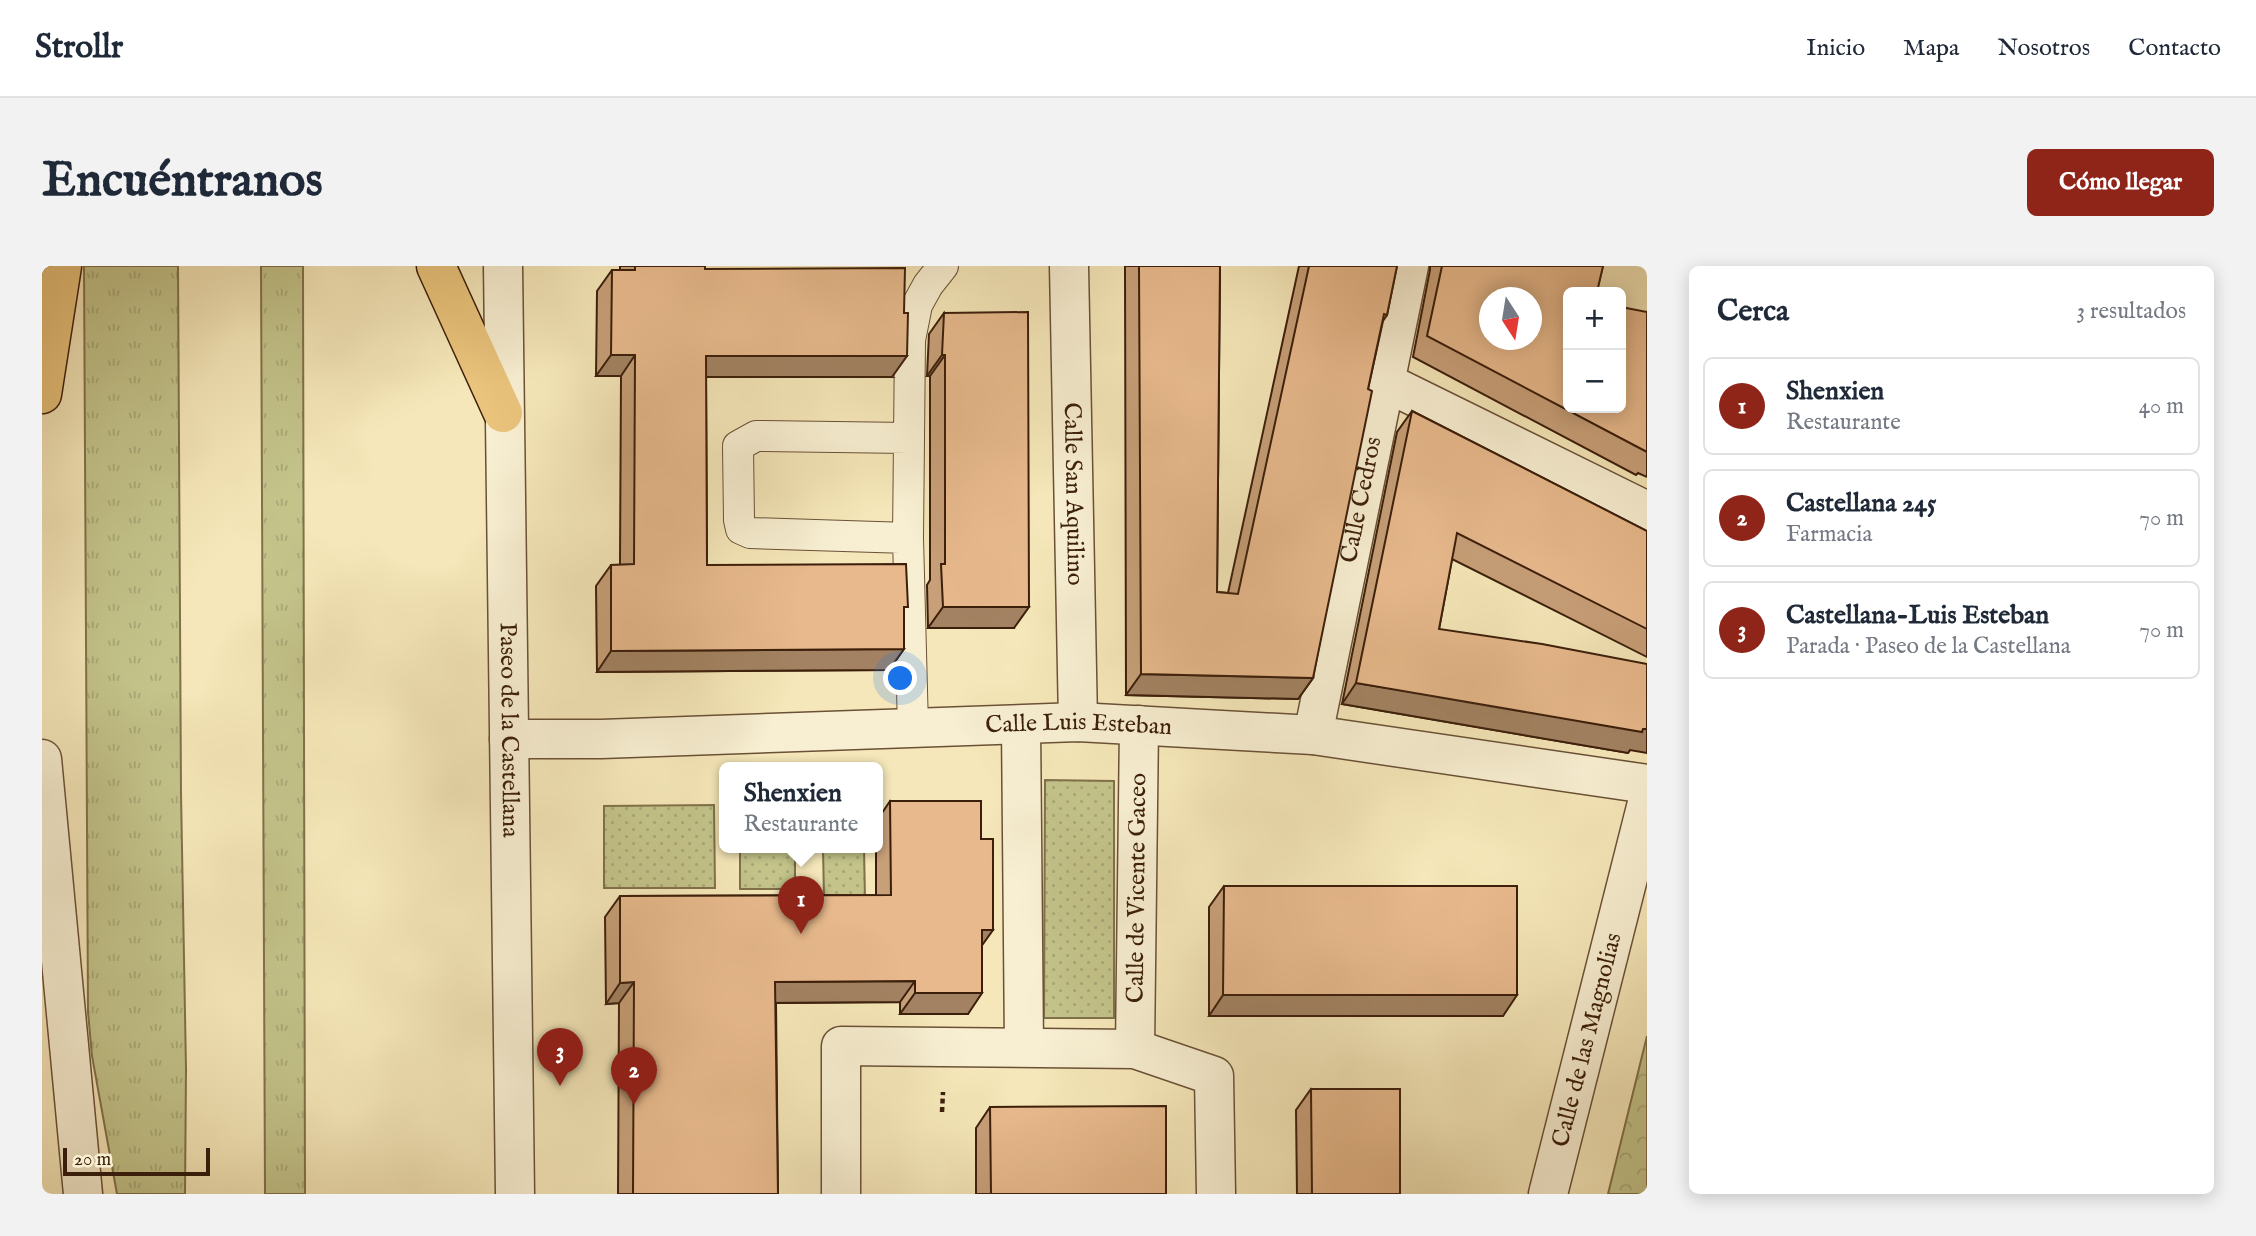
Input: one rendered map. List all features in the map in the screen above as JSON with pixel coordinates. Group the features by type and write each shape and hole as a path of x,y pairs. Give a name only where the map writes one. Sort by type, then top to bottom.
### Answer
{"highway":[{"path":"42,394 62,266"},
{"path":"436,266 503,414"}],"street":[{"name":"Paseo de la Castellana","path":"503,266 515,1194"},
{"name":"Calle San Aquilino","path":"1069,266 1078,722"},
{"name":"Calle Cedros","path":"1312,735 1409,266"},
{"path":"1385,382 1647,511"},
{"name":"Calle Luis Esteban","path":"509,739 601,739 1078,722 1312,735 1647,784"},
{"path":"1021,724 1024,1047"},
{"name":"Calle de Vicente Gaceo","path":"1135,1049 1139,725"},
{"path":"42,759 83,1194"},
{"name":"Calle de las Magnolias","path":"1548,1194 1647,803"},
{"path":"841,1194 841,1046 1135,1049 1214,1076 1216,1194"}],"lane":[{"path":"913,728 908,538 909,340 917,306 928,285 943,266"},
{"path":"908,438 756,436 738,446 741,529 750,533 908,538"}],"green space":[{"path":"84,266 178,266 185,1194 117,1194 92,1056 88,1012"},
{"path":"261,266 303,266 305,1194 265,1194"},
{"path":"1045,780 1114,781 1114,1018 1044,1018"},
{"path":"714,805 715,888 604,888 604,806"},
{"path":"740,853 795,853 795,889 740,889"},
{"path":"823,853 864,853 865,899 824,899"},
{"path":"1647,1036 1647,1194 1608,1194"}],"building":[{"path":"635,266 705,266 705,269 905,268 907,356 706,356 707,565 906,564 908,607 904,607 904,649 611,651 611,565 634,564 635,355 611,355 612,270 635,270"},
{"path":"1139,266 1220,266 1217,592 1238,594 1309,266 1397,266 1368,389 1372,391 1313,678 1141,674"},
{"path":"1442,266 1603,266 1598,287 1563,287 1563,408 1427,336"},
{"path":"1626,308 1647,312 1647,452 1573,413 1626,413"},
{"path":"1028,312 1029,607 943,607 941,564 945,564 945,355 942,355 944,313"},
{"path":"1412,411 1647,531 1647,629 1457,533 1439,629 1542,644 1647,664 1647,729 1642,732 1356,683"},
{"path":"890,801 981,801 981,839 993,839 993,930 982,930 982,993 915,993 915,981 775,982 778,1194 633,1194 634,982 620,983 620,896 891,895"},
{"path":"1224,886 1517,886 1517,995 1223,995"},
{"path":"1311,1089 1400,1089 1400,1194 1312,1194"},
{"path":"1166,1106 1166,1194 991,1194 990,1107"}],"place":[{"name":"Shenxien","path":"801,934"},
{"name":"Castellana-Luis Esteban","path":"560,1086"},
{"name":"Castellana 245","path":"634,1105"}]}
